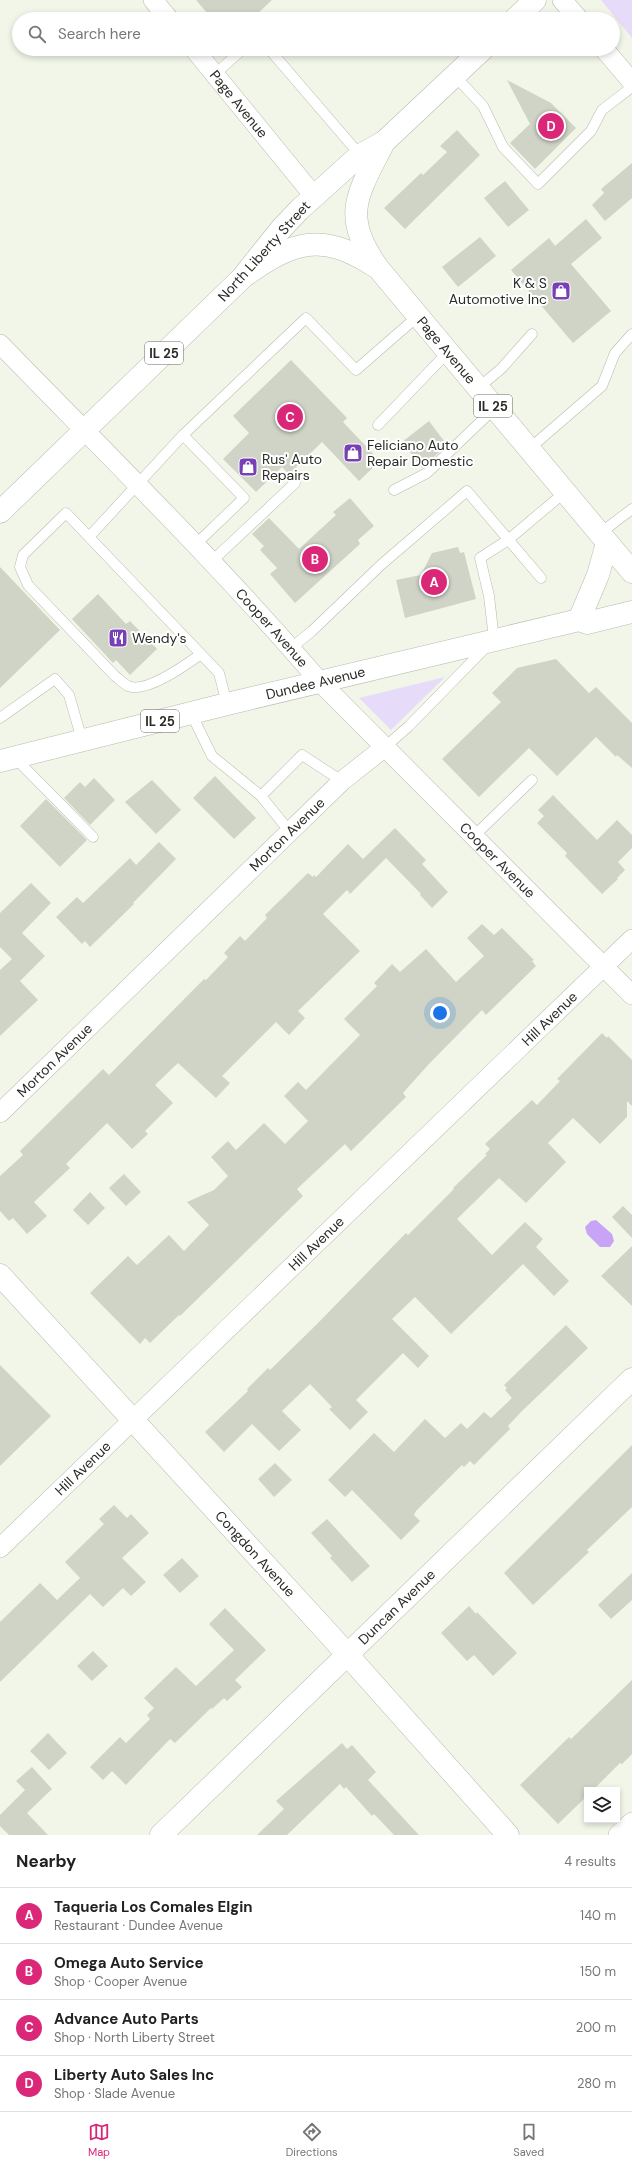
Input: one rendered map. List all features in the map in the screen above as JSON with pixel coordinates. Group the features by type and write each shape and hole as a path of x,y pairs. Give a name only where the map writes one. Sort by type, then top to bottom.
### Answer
{"main road":[{"path":"522,12 535,0"},
{"name":"North Liberty Street","path":"0,512 243,277 281,229 314,196 360,155 384,142 475,56"},
{"path":"378,268 361,240 356,206 363,184 384,142"},
{"path":"243,277 270,258 304,244 318,244 338,248 360,256 378,268"},
{"name":"Page Avenue","path":"378,268 632,572"},
{"path":"579,620 598,575 603,538"},
{"name":"Dundee Avenue","path":"8,760 82,740 494,639 579,620 587,623 632,612"},
{"name":"Congdon Avenue","path":"0,1275 347,1655 508,1835"},
{"name":"Duncan Avenue","path":"161,1835 632,1379"}],"street":[{"path":"153,0 163,12"},
{"path":"562,0 572,12"},
{"name":"Page Avenue","path":"200,56 314,196"},
{"path":"610,56 632,82"},
{"name":"Cooper Avenue","path":"0,344 195,546 291,648 320,682 632,994"},
{"name":"Morton Avenue","path":"0,1113 342,781 385,747"},
{"name":"Hill Avenue","path":"0,1548 632,939"},
{"path":"618,1835 632,1822"}],"lane":[{"path":"215,74 235,56"},
{"path":"275,56 360,155"},
{"path":"454,76 483,106 503,147 538,184 591,131 602,110 632,87"},
{"path":"89,537 183,435 306,318 356,370 418,316"},
{"path":"478,388 501,369 532,334"},
{"path":"529,449 602,386 615,353 632,334"},
{"path":"378,425 448,352"},
{"path":"394,490 427,473 495,408"},
{"path":"183,435 244,498 195,546"},
{"path":"210,563 296,483"},
{"path":"291,648 312,631 382,564 467,491 541,578"},
{"path":"494,639 490,596 480,558 508,540 565,492"},
{"path":"603,538 632,509"},
{"path":"201,654 165,677 143,686 129,686 116,676 22,577 20,567 21,561 34,544 66,514 89,537 201,654 219,673 227,704"},
{"name":"Morton Avenue","path":"385,747 409,726 494,639"},
{"path":"0,718 56,679 69,695 82,740"},
{"path":"191,713 212,756 261,796 290,832"},
{"path":"261,796 302,755 342,781"},
{"path":"8,760 93,837"},
{"path":"474,836 532,780"}],"shaded area":[{"path":"601,0 632,0 632,38 620,23 620,12 611,12"},
{"path":"445,677 391,730 359,698"},
{"path":"596,1220 612,1234 614,1241 610,1247 600,1247 587,1234 585,1227 591,1221"}],"building":[{"path":"196,0 272,0 259,12 206,12"},
{"path":"507,80 551,103 576,128 535,169 510,143 530,124"},
{"path":"457,130 480,155 405,229 384,208 421,173 423,175 447,152 440,146"},
{"path":"632,163 632,198 605,221 592,205 604,193 601,189"},
{"path":"505,181 529,210 508,227 484,198"},
{"name":"K & S Automotive Inc","path":"586,219 602,238 571,264 611,311 573,343 511,270 549,238 555,246"},
{"path":"480,237 496,256 458,287 442,267"},
{"path":"291,360 347,418 343,422 380,461 359,481 322,442 289,474 282,467 256,492 223,459 249,433 233,416"},
{"path":"429,421 447,445 422,468 402,442"},
{"path":"350,498 374,526 358,540 360,544 295,603 270,574 277,568 260,550 264,546 252,534 269,518 299,549 336,515 333,512"},
{"path":"458,547 460,553 464,552 476,599 405,618 396,580 421,575 432,553"},
{"path":"0,567 60,630 0,688"},
{"name":"Wendy's","path":"98,594 126,624 130,621 157,649 130,675 116,660 113,663 72,619"},
{"path":"556,659 589,693 596,687 632,723 632,768 617,755 616,757 596,737 557,776 529,748 479,797 442,759 501,702 492,693 517,668"},
{"path":"215,776 256,818 234,839 193,798"},
{"path":"94,778 115,800 90,825 64,798 80,782 85,787"},
{"path":"152,780 181,810 156,834 125,802"},
{"path":"553,795 597,840 617,820 632,835 632,848 618,862 625,870 602,894 565,856 567,853 537,823 544,816 538,810"},
{"path":"46,799 87,840 60,867 20,826"},
{"path":"395,828 426,860 422,864 448,892 432,908 420,895 421,894 386,858 350,894 347,890 323,914 360,951 298,1011 305,1018 289,1035 276,1022 222,1076 230,1083 216,1098 178,1063 155,1085 173,1103 145,1131 148,1134 132,1149 107,1123 66,1164 70,1168 34,1202 47,1216 27,1234 13,1218 9,1221 0,1211 0,1176 23,1155 20,1151 103,1069 109,1075 204,979 206,980 228,957 224,953 240,936 245,941 267,918 265,915 308,873 313,877 314,875 316,877 348,844 363,859"},
{"path":"159,842 176,859 133,903 134,904 90,947 85,941 82,944 56,917 77,897 83,903 130,858 136,865"},
{"path":"31,883 51,903 22,933 45,956 20,981 38,1000 0,1036 0,970 12,959 0,947 0,913"},
{"path":"482,924 494,935 502,928 534,960 532,961 536,966 486,1015 482,1010 403,1093 406,1097 351,1151 345,1144 297,1189 303,1196 180,1316 179,1315 150,1343 145,1338 140,1344 90,1293 128,1256 137,1265 169,1235 184,1251 209,1225 187,1202 214,1190 228,1176 211,1157 228,1141 236,1150 264,1123 285,1144 308,1121 284,1096 298,1082 306,1090 360,1035 344,1019 377,986 374,983 392,964 400,972 426,949 456,982 484,956 467,938"},
{"path":"602,1033 607,1038 608,1036 632,1060 632,1106 627,1101 627,1117 600,1144 573,1118 548,1143 566,1162 526,1203 499,1178 457,1219 492,1255 525,1222 543,1239 536,1247 569,1281 554,1296 523,1264 451,1334 415,1297 392,1319 429,1356 418,1368 403,1353 356,1400 368,1412 350,1430 329,1409 332,1407 310,1384 282,1411 301,1430 279,1451 252,1424 224,1452 205,1432 248,1391 247,1389 268,1368 270,1370 317,1324 406,1233 408,1235 454,1189 453,1188 487,1155 485,1154 490,1149 485,1144 532,1100 537,1105 560,1081 557,1079"},
{"path":"124,1174 141,1192 126,1206 109,1188"},
{"path":"90,1192 105,1208 88,1225 73,1210"},
{"path":"623,1206 632,1215 632,1238 612,1217"},
{"path":"632,1246 632,1306 601,1276"},
{"path":"566,1325 588,1348 521,1412 508,1426 510,1429 474,1465 470,1461 464,1467 462,1465 416,1511 414,1515 420,1521 401,1540 352,1490 345,1497 328,1480 374,1433 394,1452 425,1419 445,1438 461,1423 467,1429 484,1412 491,1418 512,1398 505,1390 507,1388 504,1385"},
{"path":"0,1365 51,1416 0,1466"},
{"path":"632,1445 632,1507 587,1550 589,1552 533,1605 504,1573"},
{"path":"275,1463 292,1480 274,1497 258,1479"},
{"path":"114,1505 127,1518 131,1514 149,1533 122,1558 146,1582 131,1596 123,1588 103,1607 90,1594 0,1682 0,1622 40,1583 57,1600 80,1578 65,1562 104,1524 99,1519"},
{"path":"327,1519 370,1566 352,1582 330,1558 332,1556 311,1533"},
{"path":"182,1558 199,1576 180,1593 163,1575"},
{"path":"632,1573 632,1600 611,1619 598,1605"},
{"path":"469,1606 476,1614 477,1612 517,1653 493,1676 474,1655 467,1661 441,1633"},
{"path":"225,1608 266,1650 235,1680 242,1687 227,1701 224,1698 212,1709 211,1708 175,1743 170,1739 126,1785 112,1771 103,1780 90,1767 120,1737 126,1743 150,1719 147,1715 154,1708 144,1698 176,1667 196,1686 234,1650 209,1624"},
{"path":"93,1651 108,1666 92,1681 77,1666"},
{"path":"632,1680 632,1754 622,1764 620,1763 596,1787 584,1787 584,1799 558,1824 520,1785 569,1737 571,1739"},
{"path":"48,1733 67,1753 49,1770 30,1751"},
{"path":"342,1743 347,1749 352,1745 376,1772 368,1780 419,1835 394,1835 374,1814 372,1816 346,1787 344,1789 340,1784 287,1835 257,1835 284,1809 276,1801"},
{"path":"32,1767 52,1789 27,1813 48,1835 9,1835 0,1826 0,1815 25,1790 16,1781"}],"place":[{"name":"Liberty Auto Sales Inc","path":"551,126"},
{"name":"K & S Automotive Inc","path":"561,291"},
{"name":"Advance Auto Parts","path":"290,417"},
{"name":"Feliciano Auto Repair Domestic","path":"353,453"},
{"name":"Rus' Auto Repairs","path":"248,467"},
{"name":"Omega Auto Service","path":"315,559"},
{"name":"Taqueria Los Comales Elgin","path":"434,582"},
{"name":"Wendy's","path":"118,638"}]}
